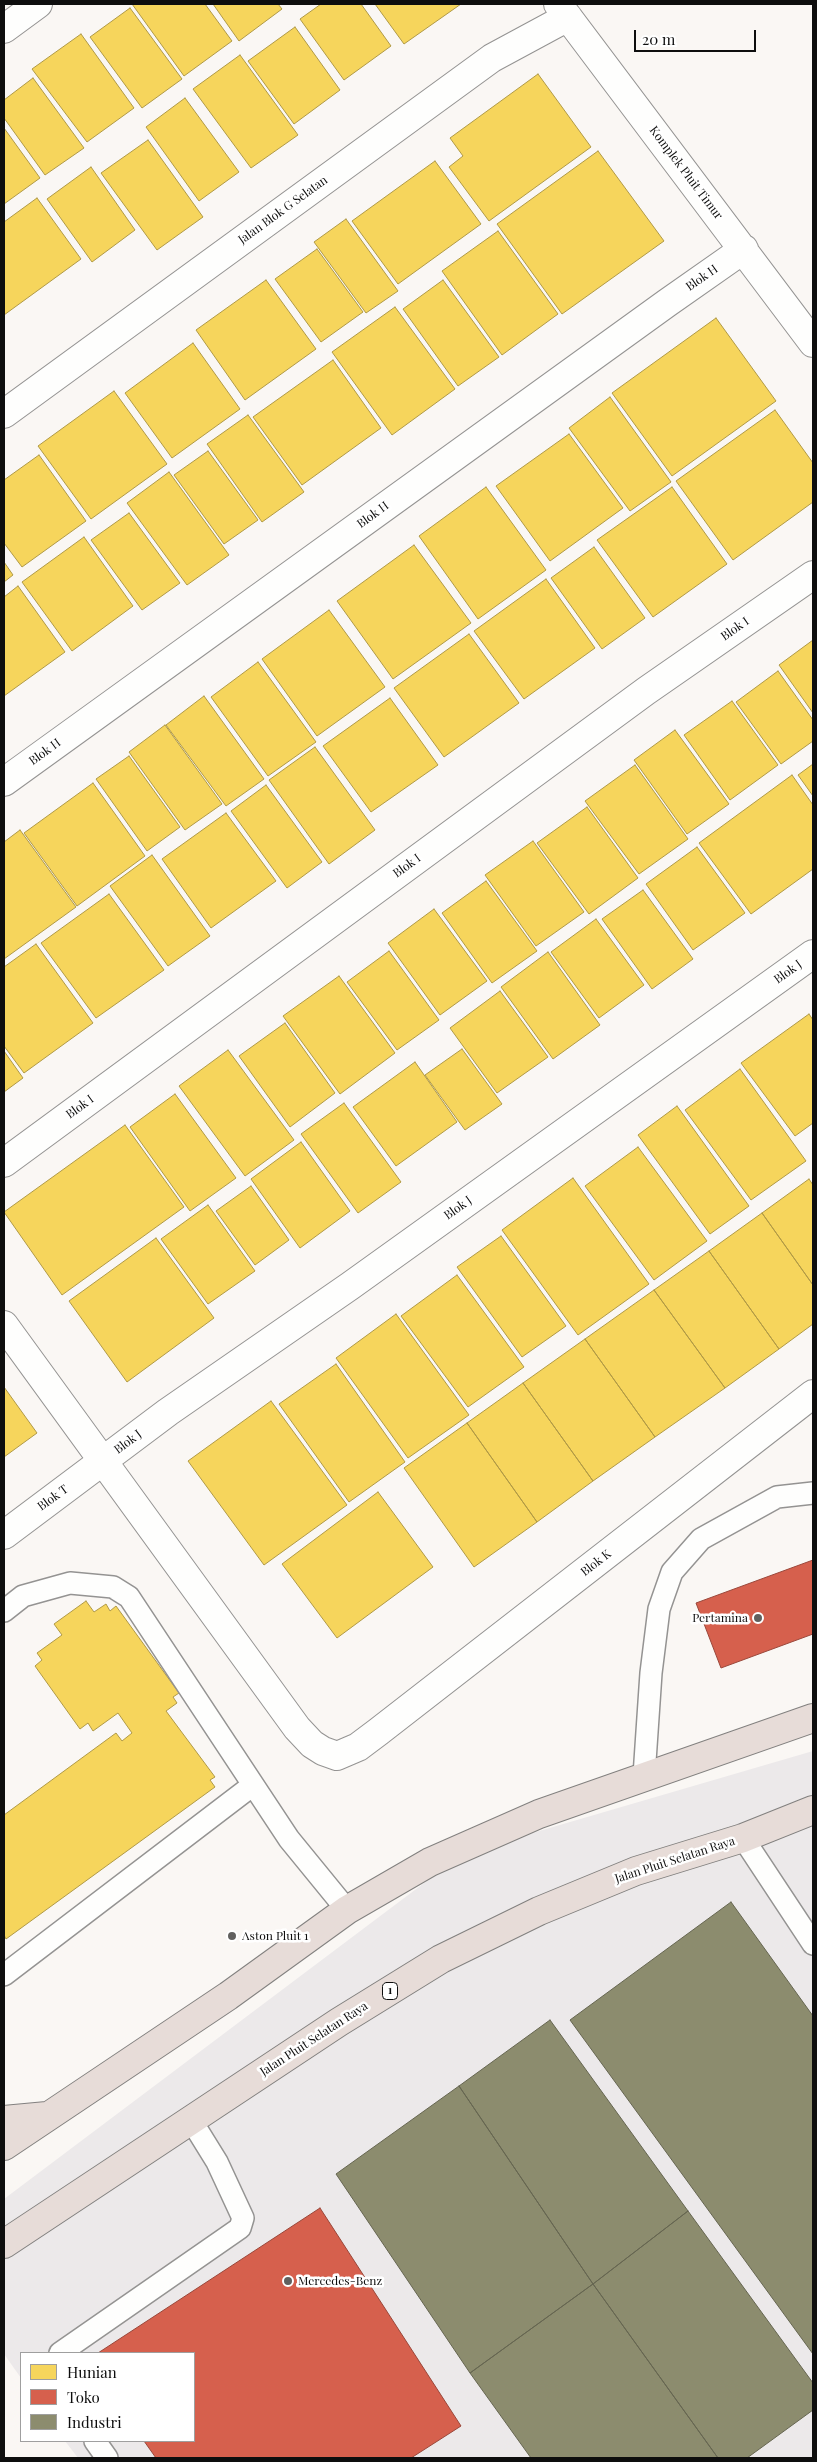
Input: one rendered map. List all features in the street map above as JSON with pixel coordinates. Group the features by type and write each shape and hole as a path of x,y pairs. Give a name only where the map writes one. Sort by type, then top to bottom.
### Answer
{"highway":[{"path":"4,2146 228,1996 347,1910 430,1862 539,1814 813,1718"},
{"name":"Jalan Pluit Selatan Raya","path":"4,2244 339,2022 441,1959 539,1911 636,1871 743,1838 813,1810"},
{"path":"4,2120 48,2116"}],"street":[{"path":"4,29 38,4"},
{"name":"Komplek Pluit Timur","path":"563,10 813,343"},
{"name":"Jalan Blok G Selatan","path":"4,414 492,58 563,10"},
{"name":"Blok H","path":"4,782 650,314 744,249"},
{"name":"Blok I","path":"4,1163 646,691 813,575"},
{"name":"Blok J","path":"103,1462 168,1412 350,1286 813,954"},
{"path":"4,1325 103,1462"},
{"name":"Blok K","path":"103,1462 305,1738 323,1751 337,1756 353,1750 378,1732 813,1394"},
{"name":"Blok T","path":"4,1535 103,1462"}],"lane":[{"path":"644,1776 651,1673 658,1618 672,1572 701,1539 777,1497 813,1493"},
{"path":"4,1611 23,1596 70,1583 113,1587 129,1598 289,1839 347,1910"},
{"path":"4,1975 253,1785"},
{"path":"743,1838 813,1944"},
{"path":"61,2352 240,2228 243,2218 217,2162 191,2120"},
{"path":"96,2442 108,2458"}],"shaded area":[{"path":"813,1751 813,2458 78,2458 66,2442 195,2442 195,2352 20,2352 20,2377 4,2354 4,2199 464,1853"}],"building: Hunian":[{"path":"132,4 205,4 232,41 184,76"},
{"path":"213,4 278,4 282,9 239,41"},
{"path":"321,4 361,4 391,46 344,80 300,19"},
{"path":"375,4 461,4 404,44"},
{"path":"130,8 182,79 142,108 90,37"},
{"path":"295,27 340,90 294,124 248,61"},
{"path":"81,34 134,108 87,142 32,69"},
{"path":"240,55 298,135 251,168 193,89"},
{"path":"538,74 591,147 489,221 449,167 463,156 450,138"},
{"path":"33,78 84,148 45,175 4,118 4,100"},
{"path":"185,98 239,172 199,201 146,127"},
{"path":"4,128 40,178 4,204"},
{"path":"148,140 203,217 157,250 101,173"},
{"path":"598,151 664,241 562,314 497,224"},
{"path":"435,161 481,224 398,284 352,221"},
{"path":"91,167 135,230 92,262 47,199"},
{"path":"37,198 81,259 4,315 4,222"},
{"path":"346,219 398,291 366,313 314,242"},
{"path":"498,231 558,314 502,355 442,271"},
{"path":"317,249 363,312 321,342 275,279"},
{"path":"266,280 316,349 245,400 196,330"},
{"path":"443,280 499,357 458,386 403,309"},
{"path":"395,307 455,389 392,435 332,352"},
{"path":"716,318 776,401 672,476 612,393"},
{"path":"193,343 240,409 172,458 125,393"},
{"path":"333,360 381,428 302,485 253,417"},
{"path":"114,391 167,464 91,519 38,446"},
{"path":"610,397 671,482 630,511 569,428"},
{"path":"775,410 813,463 813,502 733,560 676,481"},
{"path":"248,415 304,492 262,522 207,444"},
{"path":"569,434 623,508 550,561 496,486"},
{"path":"208,451 258,520 224,544 174,475"},
{"path":"39,455 86,521 22,567 4,543 4,480"},
{"path":"169,472 229,555 187,585 127,503"},
{"path":"486,487 546,570 478,619 419,536"},
{"path":"672,487 727,564 653,617 597,540"},
{"path":"129,513 180,583 142,610 91,540"},
{"path":"84,537 133,606 72,651 22,582"},
{"path":"414,545 471,623 393,679 337,601"},
{"path":"594,547 645,618 602,649 551,578"},
{"path":"4,562 13,575 4,582"},
{"path":"546,579 595,648 524,699 474,631"},
{"path":"18,586 65,652 4,696 4,597"},
{"path":"329,610 385,687 317,736 262,659"},
{"path":"469,634 519,703 444,757 394,688"},
{"path":"813,640 813,713 779,665"},
{"path":"258,662 316,742 268,776 211,697"},
{"path":"778,671 813,720 813,741 781,764 736,702"},
{"path":"204,696 264,779 226,806 166,725"},
{"path":"390,698 438,765 371,812 323,746"},
{"path":"732,701 778,765 730,800 684,735"},
{"path":"165,725 222,804 185,830 129,752"},
{"path":"675,730 729,804 687,834 634,760"},
{"path":"315,747 375,830 329,864 269,780"},
{"path":"129,756 180,827 147,851 96,779"},
{"path":"813,764 813,796 798,775"},
{"path":"635,765 688,839 639,874 585,801"},
{"path":"792,775 813,805 813,869 751,914 699,843"},
{"path":"93,783 145,856 77,906 24,833"},
{"path":"266,785 322,862 287,888 231,811"},
{"path":"587,807 638,878 589,914 537,843"},
{"path":"226,813 276,881 211,928 162,859"},
{"path":"20,830 76,907 4,959 4,842"},
{"path":"533,841 584,912 536,946 485,875"},
{"path":"697,847 745,913 693,950 646,884"},
{"path":"152,855 210,936 168,966 110,886"},
{"path":"486,881 537,951 492,983 442,913"},
{"path":"643,890 693,959 652,989 602,919"},
{"path":"109,894 164,970 96,1018 41,943"},
{"path":"434,909 487,981 440,1015 388,943"},
{"path":"596,919 644,985 599,1018 551,952"},
{"path":"36,944 93,1023 24,1073 4,1046 4,967"},
{"path":"389,951 439,1020 397,1050 347,982"},
{"path":"548,952 600,1025 553,1059 501,987"},
{"path":"339,976 395,1053 340,1094 283,1016"},
{"path":"500,991 548,1057 497,1093 450,1028"},
{"path":"809,1014 813,1020 813,1123 795,1136 741,1063"},
{"path":"285,1023 335,1093 290,1127 239,1056"},
{"path":"462,1049 502,1104 465,1130 425,1075"},
{"path":"228,1050 294,1140 245,1176 179,1086"},
{"path":"4,1051 23,1078 4,1092"},
{"path":"415,1062 457,1122 396,1166 353,1107"},
{"path":"740,1069 806,1161 751,1200 685,1110"},
{"path":"175,1094 236,1178 190,1211 130,1127"},
{"path":"344,1103 401,1182 358,1213 301,1134"},
{"path":"677,1106 749,1206 710,1234 638,1135"},
{"path":"125,1125 184,1207 62,1295 4,1212"},
{"path":"301,1142 350,1211 300,1248 251,1179"},
{"path":"638,1147 707,1241 654,1280 585,1186"},
{"path":"573,1178 649,1284 578,1335 502,1230"},
{"path":"809,1179 813,1185 813,1285 762,1213"},
{"path":"251,1186 289,1240 255,1265 216,1211"},
{"path":"208,1205 255,1271 208,1304 161,1239"},
{"path":"762,1213 813,1285 813,1324 779,1349 709,1251"},
{"path":"501,1236 566,1326 522,1357 457,1267"},
{"path":"156,1238 214,1318 127,1382 69,1301"},
{"path":"709,1251 779,1349 725,1388 654,1290"},
{"path":"457,1275 524,1367 468,1407 401,1316"},
{"path":"654,1290 725,1388 655,1437 585,1339"},
{"path":"396,1314 469,1415 408,1458 336,1358"},
{"path":"585,1339 655,1437 593,1481 523,1383"},
{"path":"336,1364 405,1462 349,1502 279,1404"},
{"path":"523,1383 593,1481 537,1522 467,1423"},
{"path":"4,1387 37,1433 4,1457"},
{"path":"271,1401 347,1505 264,1565 188,1461"},
{"path":"467,1423 537,1522 474,1567 404,1468"},
{"path":"378,1492 433,1567 337,1638 282,1564"},
{"path":"86,1601 94,1612 106,1604 110,1611 116,1606 179,1693 173,1697 177,1703 166,1711 215,1777 210,1780 215,1787 6,1939 4,1935 4,1815 116,1733 122,1741 132,1733 118,1713 93,1731 88,1723 80,1729 35,1666 42,1660 37,1653 62,1635 54,1624"}],"building: Toko":[{"name":"Pertamina","path":"813,1560 813,1634 721,1668 696,1603"},
{"name":"Mercedes-Benz","path":"320,2208 461,2426 411,2458 156,2458 145,2442 195,2442 195,2352 100,2352"}],"building: Industri":[{"path":"731,1902 813,2016 813,2354 570,2020"},
{"path":"550,2020 688,2211 593,2284 459,2086"},
{"path":"459,2086 593,2284 470,2373 336,2174"},
{"path":"688,2211 813,2383 813,2410 747,2458 718,2458 593,2284"},
{"path":"593,2284 718,2458 531,2458 470,2373"}],"place":[{"name":"Pertamina","path":"758,1618"},
{"name":"Aston Pluit 1","path":"232,1936"},
{"name":"Mercedes-Benz","path":"288,2281"}]}
